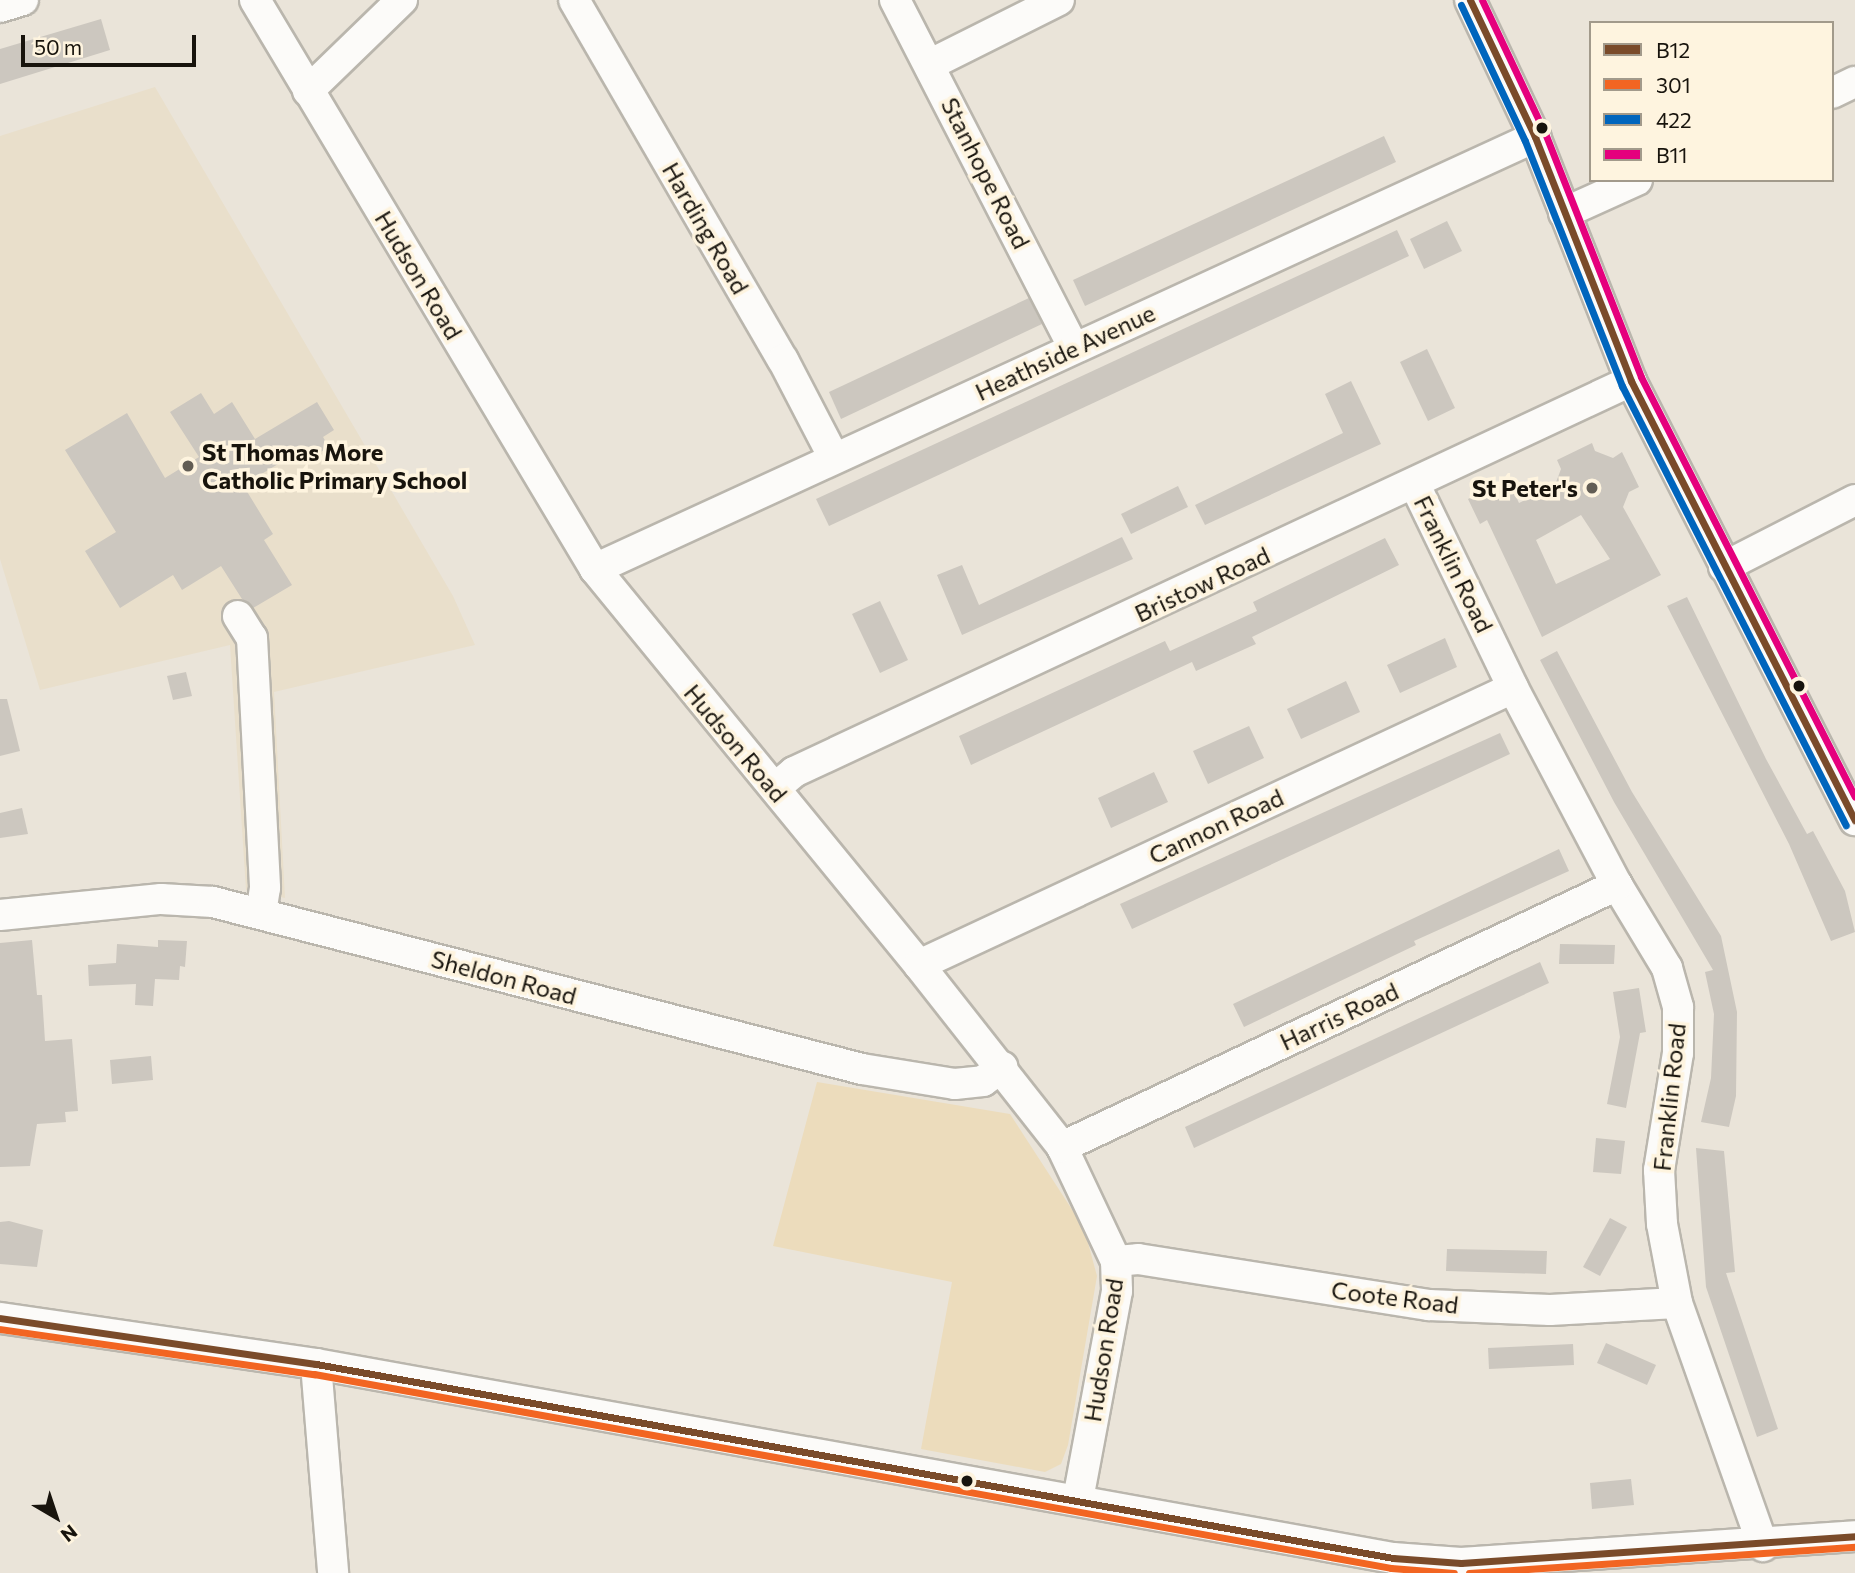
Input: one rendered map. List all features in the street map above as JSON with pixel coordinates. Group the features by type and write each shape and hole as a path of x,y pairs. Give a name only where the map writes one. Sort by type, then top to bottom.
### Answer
{"street":[{"path":"0,8 23,0"},
{"name":"Hudson Road","path":"255,0 595,569 1002,1067 1062,1147 1116,1261 1116,1291 1078,1499"},
{"path":"308,91 402,0"},
{"name":"Harding Road","path":"574,0 783,360 834,458"},
{"name":"Stanhope Road","path":"895,0 931,64 1074,348"},
{"path":"931,64 1059,0"},
{"path":"1470,0 1535,136 1631,382 1855,820"},
{"path":"1834,92 1855,82"},
{"name":"Heathside Avenue","path":"595,569 1535,136"},
{"path":"1564,213 1633,182"},
{"name":"Bristow Road","path":"775,788 794,772 1415,485 1631,382"},
{"name":"Franklin Road","path":"1415,485 1513,688 1617,885 1667,968 1678,1007 1678,1053 1660,1170 1662,1224 1677,1303 1763,1546"},
{"path":"1724,567 1855,500"},
{"path":"238,616 252,638 265,888 261,913"},
{"name":"Cannon Road","path":"919,965 1513,688"},
{"name":"Harris Road","path":"1062,1147 1617,885"},
{"name":"Sheldon Road","path":"0,915 161,899 214,902 862,1069 955,1084 983,1081 1002,1067"},
{"name":"Coote Road","path":"1116,1261 1138,1259 1429,1306 1550,1310 1677,1303"},
{"path":"0,1318 316,1364 1078,1499 1393,1558 1461,1563 1763,1546 1855,1536"},
{"path":"316,1364 333,1573"}],"shaded area":[{"name":"St Thomas More Catholic Primary School","path":"155,87 453,596 475,645 274,692 285,898 246,890 230,645 40,690 0,559 0,136"},
{"path":"817,1082 1010,1114 1084,1228 1097,1276 1068,1445 1061,1464 1045,1472 921,1449 952,1282 773,1246"}],"building":[{"path":"101,19 110,50 0,84 0,49"},
{"path":"1384,136 1396,162 1085,306 1073,280"},
{"path":"1447,221 1462,251 1424,269 1410,239"},
{"path":"1397,230 1409,256 829,526 816,499"},
{"path":"1029,298 1042,324 841,419 829,392"},
{"path":"1427,349 1455,408 1428,421 1400,362"},
{"path":"1351,381 1381,444 1205,525 1195,505 1343,433 1325,394"},
{"path":"201,393 214,414 232,402 255,439 317,402 334,430 323,437 329,447 314,456 308,446 243,485 273,534 264,540 292,585 253,608 242,599 221,566 182,590 173,575 120,608 85,551 116,532 65,450 127,413 165,478 199,457 170,412"},
{"path":"1592,443 1595,451 1613,458 1622,452 1639,487 1629,492 1623,507 1661,575 1542,637 1487,520 1480,524 1468,499 1508,480 1519,503 1555,485 1561,469 1557,460","holes":["1581,515 1610,559 1556,584 1536,540"]},
{"path":"1178,486 1188,507 1131,534 1121,514"},
{"path":"1122,537 1133,559 962,635 937,575 962,565 979,605"},
{"path":"1385,538 1399,565 1252,637 1256,644 1196,671 1192,662 971,765 959,736 1165,641 1170,651 1257,611 1253,602"},
{"path":"1687,597 1766,759 1807,834 1813,831 1845,891 1855,932 1831,941 1789,844 1667,606"},
{"path":"880,601 908,660 880,673 852,614"},
{"path":"1445,638 1457,667 1400,693 1387,665"},
{"path":"1557,651 1632,792 1721,936 1737,1012 1736,1096 1729,1127 1701,1122 1711,1078 1714,1014 1705,972 1713,970 1614,802 1540,660"},
{"path":"186,672 192,696 173,700 167,676"},
{"path":"1346,681 1360,712 1301,739 1287,709"},
{"path":"0,699 7,699 20,751 0,756"},
{"path":"1249,726 1264,758 1208,784 1193,751"},
{"path":"1500,733 1510,754 1132,929 1120,904"},
{"path":"1154,772 1168,802 1111,828 1098,798"},
{"path":"22,808 28,834 0,838 0,813"},
{"path":"1559,849 1569,871 1414,941 1416,945 1244,1027 1233,1004"},
{"path":"32,940 37,995 42,995 45,1041 72,1039 78,1111 65,1112 66,1122 37,1124 30,1166 0,1167 0,943"},
{"path":"158,940 187,941 185,967 180,966 179,980 155,979 153,1006 135,1005 136,984 89,986 88,965 116,963 117,944 158,947"},
{"path":"1560,944 1615,945 1614,964 1559,964"},
{"path":"1540,962 1549,983 1194,1148 1185,1127"},
{"path":"1639,988 1646,1032 1640,1033 1626,1108 1607,1104 1620,1037 1613,992"},
{"path":"151,1056 153,1080 112,1084 110,1060"},
{"path":"1596,1138 1625,1141 1621,1174 1593,1172"},
{"path":"1696,1148 1724,1151 1735,1272 1726,1273 1778,1429 1757,1437 1706,1287"},
{"path":"1610,1218 1627,1227 1600,1276 1583,1267"},
{"path":"9,1221 43,1230 37,1267 0,1264 0,1222"},
{"path":"1447,1249 1547,1251 1546,1274 1446,1271"},
{"path":"1606,1343 1656,1365 1647,1385 1597,1363"},
{"path":"1573,1344 1574,1365 1489,1369 1488,1348"},
{"path":"1631,1479 1634,1505 1592,1509 1590,1483"}],"transit line":[{"name":"B12","path":"1470,0 1535,137 1631,381 1855,820"},
{"name":"B11","path":"1482,0 1545,133 1641,377 1855,797"},
{"name":"422","path":"1461,5 1525,141 1622,386 1846,825"},
{"name":"B12","path":"0,1318 316,1364 1393,1558 1461,1563 1855,1536"},
{"name":"301","path":"0,1329 314,1374 1391,1568 1454,1573"},
{"name":"301","path":"1469,1573 1855,1547"}],"place":[{"name":"St Thomas More Catholic Primary School","path":"188,466"},
{"name":"St Peter's","path":"1592,488"}]}
